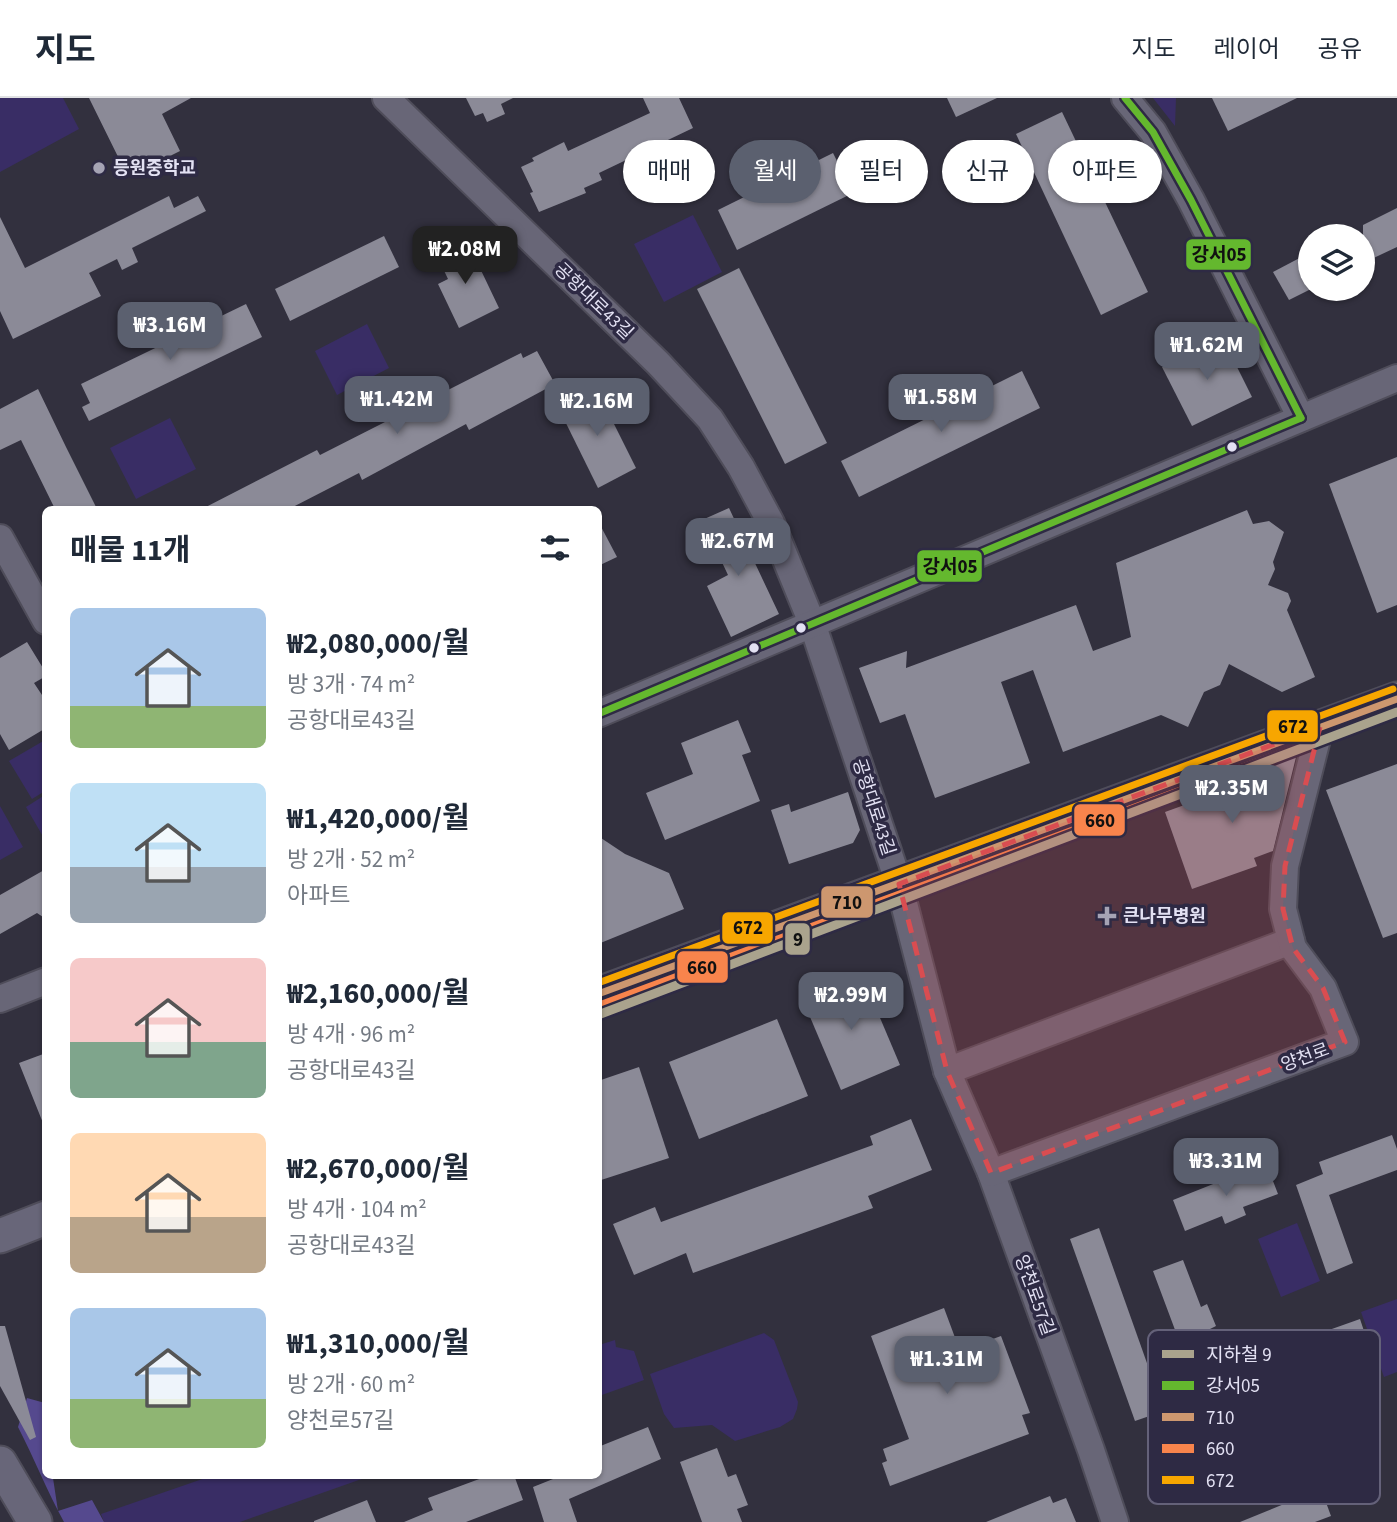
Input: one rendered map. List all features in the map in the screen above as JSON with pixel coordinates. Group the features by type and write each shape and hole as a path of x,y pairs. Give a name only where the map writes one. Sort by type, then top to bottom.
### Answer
{"main road":[{"path":"602,993 1397,699"},
{"path":"0,1236 42,1220"},
{"path":"0,1463 35,1522"}],"street":[{"name":"공항대로43길","path":"386,98 658,363 710,419 741,467 771,523 812,623 899,884"},
{"path":"1125,98 1153,132 1191,200 1301,418"},
{"path":"602,712 1397,378"},
{"path":"0,538 42,614"},
{"name":"양천로","path":"990,1173 1345,1042 1323,988 1293,948 1283,909 1285,866 1320,727"},
{"name":"양천로57길","path":"899,884 947,1071 990,1173 1115,1522"},
{"path":"947,1071 1291,941"},
{"path":"0,999 42,983"}],"highlighted area":[{"path":"1320,727 1285,866 1283,909 1293,948 1323,988 1345,1042 991,1173 947,1071 899,884"}],"shaded area":[{"path":"0,98 63,98 79,129 0,172"},
{"path":"1153,98 1176,98 1175,126"},
{"path":"693,215 722,272 664,302 634,244"},
{"path":"367,324 389,368 337,395 315,351"},
{"path":"170,418 196,469 136,499 110,448"},
{"path":"42,742 42,793 32,799 9,761"},
{"path":"42,797 42,835 26,807"},
{"path":"0,806 23,847 0,860"},
{"path":"1297,1223 1320,1281 1281,1297 1258,1239"},
{"path":"1397,1299 1397,1372 1384,1377 1380,1366 1380,1330 1367,1330 1361,1312"},
{"path":"764,1333 774,1340 798,1402 793,1419 780,1427 735,1441 712,1425 674,1428 664,1414 650,1374"},
{"path":"615,1340 616,1347 634,1351 644,1380 602,1395 602,1344"},
{"path":"27,1398 42,1402 42,1477 18,1427"},
{"path":"43,1479 53,1479 58,1511"},
{"path":"202,1479 362,1479 240,1522 104,1522 101,1514"},
{"path":"92,1500 104,1522 64,1522 58,1511"}],"building":[{"path":"89,98 191,98 162,114 180,151 128,177"},
{"path":"466,98 513,98 501,104 505,114 487,122 483,113 475,116"},
{"path":"643,98 679,98 693,128 668,140 623,140 623,162 599,173 602,180 584,188 586,193 539,212 521,167 534,161 532,158 564,142 568,151 650,113"},
{"path":"947,98 997,98 956,117"},
{"path":"1212,98 1297,98 1228,131"},
{"path":"1062,112 1075,140 1048,140 1048,202 1034,172 1034,140 1019,140 1016,134"},
{"path":"833,153 835,157 835,202 737,250 718,210 732,203 821,203 821,159"},
{"path":"169,196 174,208 198,196 206,211 132,248 138,262 122,270 117,259 89,273 101,296 13,339 0,311 0,217 25,268"},
{"path":"1048,203 1105,203 1148,292 1101,315"},
{"path":"1397,208 1397,247 1375,257 1375,224 1365,224"},
{"path":"384,236 399,267 290,321 275,289"},
{"path":"467,241 499,308 459,328 438,284 448,279 437,256"},
{"path":"1298,259 1298,296 1289,300 1273,272"},
{"path":"739,268 827,443 785,464 697,289"},
{"path":"246,304 262,337 89,421 82,407 90,403 81,384"},
{"path":"1222,337 1252,397 1192,426 1162,367"},
{"path":"537,351 555,384 469,430 466,424 362,480 359,473 295,506 208,506 317,450 320,455 521,353 523,358"},
{"path":"1022,371 1040,408 859,497 841,461"},
{"path":"596,388 636,468 598,488 558,407"},
{"path":"38,389 96,506 54,506 21,440 0,450 0,409"},
{"path":"1397,457 1397,605 1377,613 1329,484"},
{"path":"729,508 779,614 731,637 707,586 728,575 702,520"},
{"path":"1247,510 1253,524 1269,521 1284,532 1268,585 1288,593 1291,601 1287,610 1315,677 1282,692 1229,664 1220,685 1204,692 1188,727 1161,715 1063,752 1033,670 1001,682 1030,763 935,798 905,714 880,723 859,668 907,651 906,668 1076,605 1093,651 1131,637 1116,563"},
{"path":"602,529 617,557 602,564"},
{"path":"27,642 42,666 42,678 34,683 42,695 42,730 9,750 0,734 0,658"},
{"path":"738,720 751,752 742,755 760,801 665,840 646,793 693,774 681,743"},
{"path":"1296,757 1273,851 1254,858 1257,866 1192,889 1165,812 1237,786 1235,779"},
{"path":"1397,764 1397,933 1383,938 1326,790"},
{"path":"848,792 860,830 853,843 789,864 771,810 789,804 791,812"},
{"path":"602,839 625,854 669,873 684,909 602,942"},
{"path":"42,871 42,916 37,913 0,934 0,895"},
{"path":"861,973 900,1065 841,1090 802,998"},
{"path":"777,1019 808,1096 699,1139 669,1062"},
{"path":"42,1054 42,1120 19,1063"},
{"path":"639,1067 669,1158 602,1180 602,1080"},
{"path":"911,1119 932,1170 868,1196 873,1208 693,1273 686,1253 634,1275 613,1224 655,1207 661,1222 873,1145 870,1136"},
{"path":"1392,1135 1397,1149 1397,1170 1329,1195 1353,1263 1327,1274 1296,1185 1323,1174 1319,1162"},
{"path":"1266,1163 1278,1194 1243,1207 1246,1215 1225,1224 1222,1216 1185,1231 1173,1200"},
{"path":"1099,1228 1148,1366 1148,1417 1135,1421 1070,1239"},
{"path":"1183,1260 1201,1307 1207,1304 1216,1326 1210,1330 1175,1330 1153,1271"},
{"path":"944,1308 960,1351 1001,1336 1030,1413 1022,1415 1029,1434 890,1486 882,1463 887,1461 883,1449 909,1439 871,1336"},
{"path":"1360,1319 1364,1330 1329,1330"},
{"path":"0,1326 5,1326 36,1437 30,1440 0,1386"},
{"path":"648,1427 661,1459 569,1499 577,1522 544,1522 533,1487 553,1479 602,1479 602,1445"},
{"path":"717,1448 728,1477 736,1474 748,1505 737,1509 742,1522 702,1522 680,1462"},
{"path":"479,1479 515,1479 523,1500 466,1522 404,1522 433,1510 428,1498"},
{"path":"1050,1496 1053,1503 1066,1498 1076,1522 986,1522"},
{"path":"367,1500 376,1522 314,1522 314,1521"},
{"path":"1284,1504 1327,1504 1331,1516 1315,1522 1240,1522"}],"metro line":[{"name":"9","path":"602,1013 1397,712"}],"transit line":[{"name":"강서05","path":"1125,98 1153,132 1191,200 1301,418"},
{"name":"강서05","path":"602,712 1301,418"},
{"name":"672","path":"602,982 1393,689"},
{"name":"710","path":"602,993 1397,699"},
{"name":"660","path":"602,1004 1397,710"}],"place":[{"name":"등원중학교","path":"99,168"},
{"name":"큰나무병원","path":"1107,916"}]}
